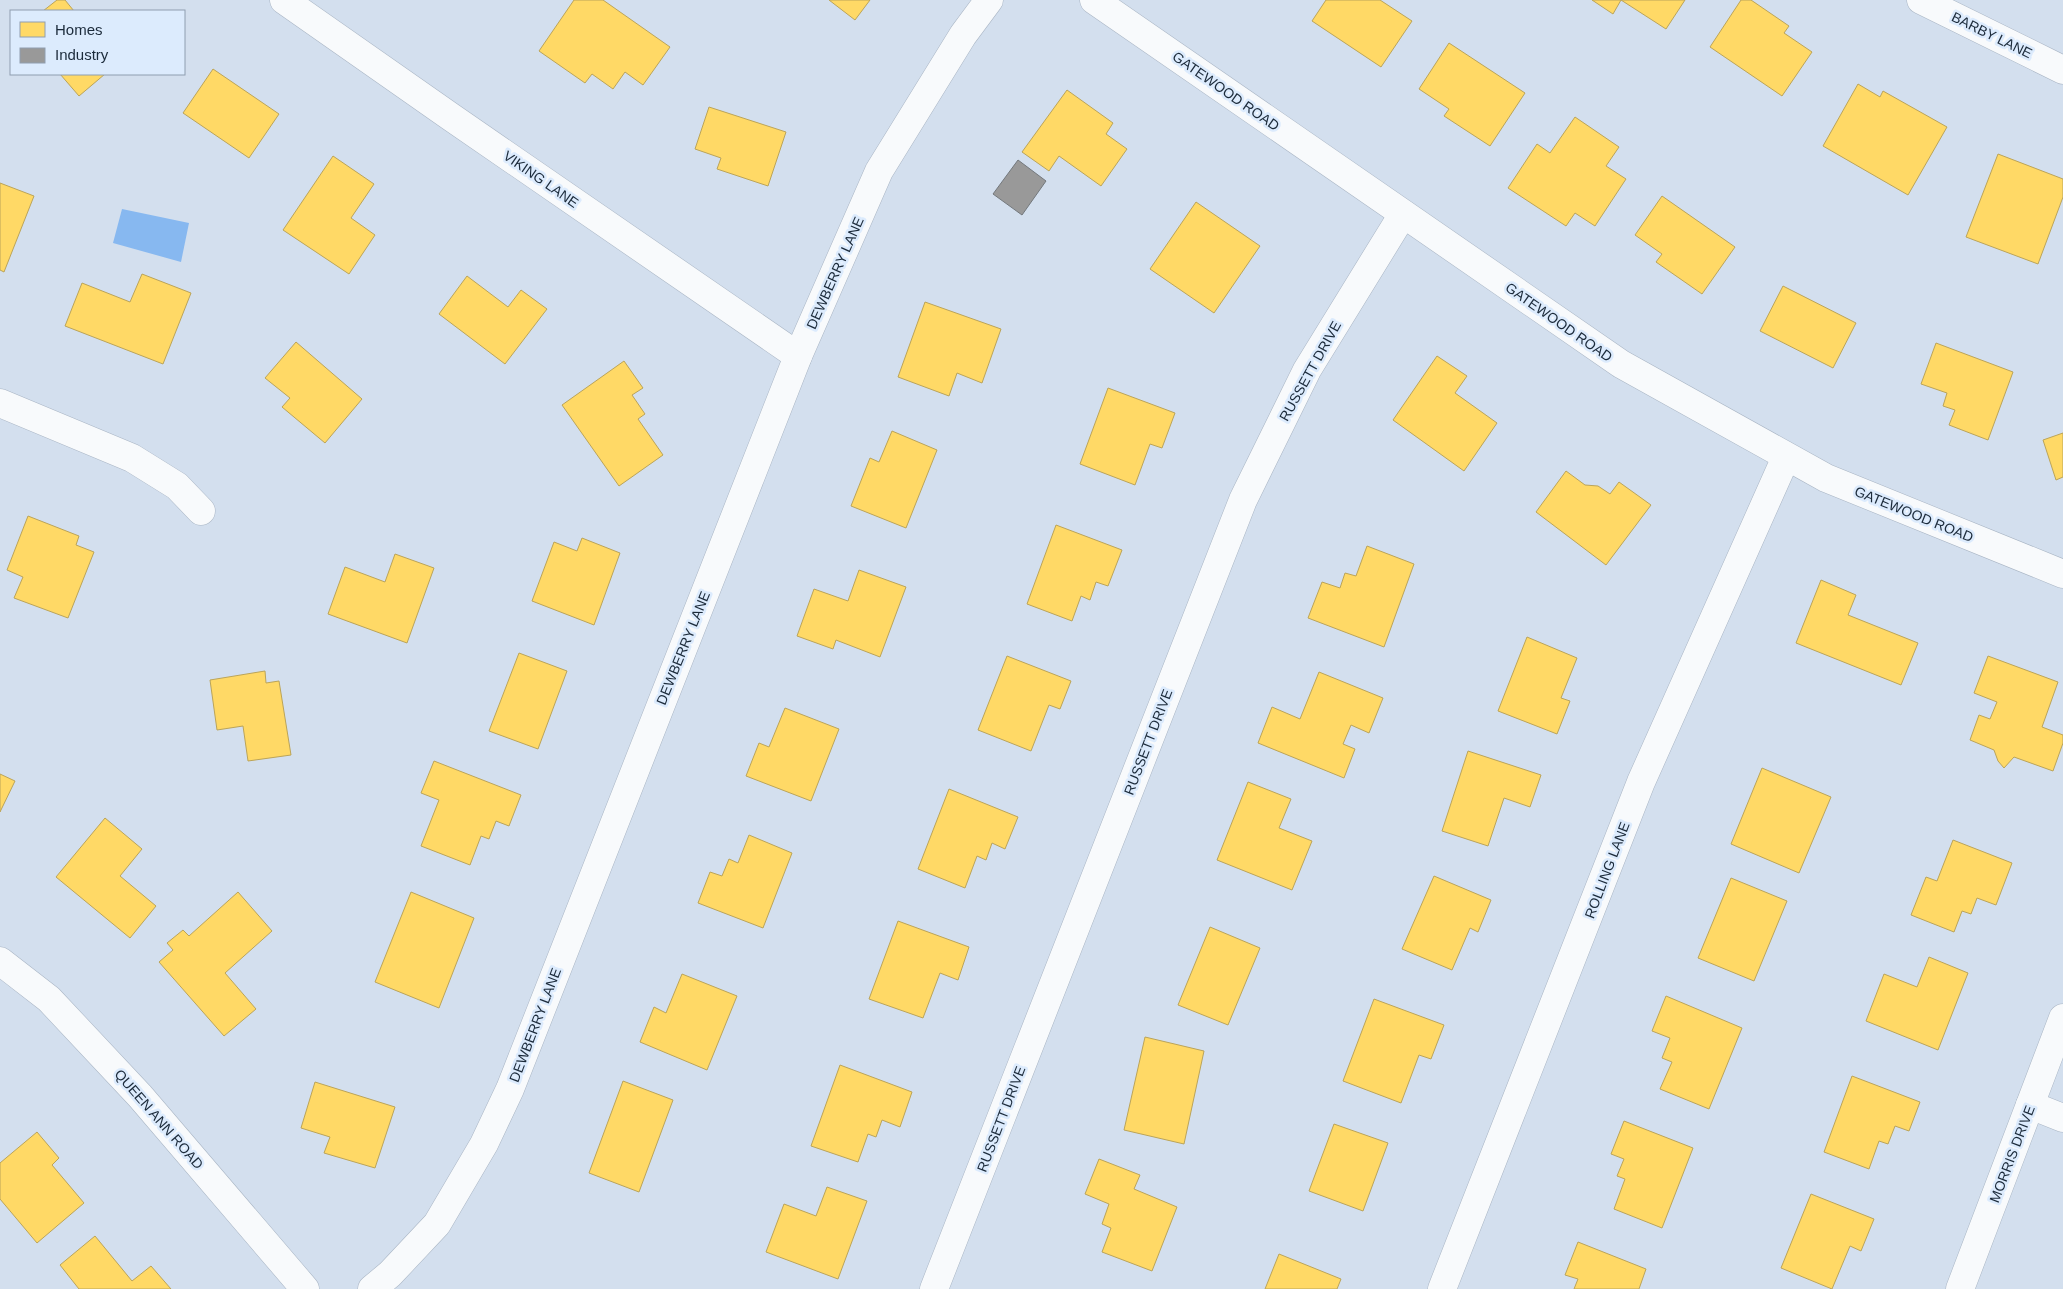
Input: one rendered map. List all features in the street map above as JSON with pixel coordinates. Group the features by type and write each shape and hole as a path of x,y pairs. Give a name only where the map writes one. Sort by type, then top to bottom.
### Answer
{"street":[{"name":"VIKING LANE","path":"284,0 798,356"},
{"name":"DEWBERRY LANE","path":"372,1289 390,1274 437,1224 484,1144 510,1089 798,356 879,171 964,35 989,0"},
{"name":"GATEWOOD ROAD","path":"1094,0 1621,364 1826,478 2063,574"},
{"name":"BARBY LANE","path":"1921,0 2063,70"},
{"name":"RUSSETT DRIVE","path":"934,1289 1243,500 1307,370 1403,214"},
{"path":"0,403 132,458 177,486 201,510"},
{"name":"ROLLING LANE","path":"1442,1289 1641,782 1786,457"},
{"name":"QUEEN ANN ROAD","path":"0,961 48,999 140,1096 305,1289"},
{"name":"MORRIS DRIVE","path":"1960,1289 2063,1018"},
{"path":"2030,1105 2063,1118"}],"water":[{"path":"122,209 189,223 181,262 113,243"}],"building: Homes":[{"path":"57,0 65,0 73,10 44,10"},
{"path":"574,0 603,0 670,47 643,85 625,72 613,89 592,74 585,83 539,51"},
{"path":"829,0 870,0 855,20"},
{"path":"1326,0 1380,0 1412,21 1381,67 1312,21"},
{"path":"1592,0 1621,0 1613,14"},
{"path":"1621,0 1685,0 1666,29"},
{"path":"1741,0 1751,0 1789,26 1784,33 1812,52 1782,96 1710,47"},
{"path":"1449,43 1525,93 1490,146 1444,116 1449,109 1419,89"},
{"path":"213,69 279,114 249,158 183,113"},
{"path":"61,75 104,75 79,96"},
{"path":"1858,84 1880,97 1883,91 1947,127 1908,195 1823,146"},
{"path":"1067,90 1113,123 1106,134 1127,149 1101,186 1059,156 1049,171 1022,152"},
{"path":"709,107 786,132 768,186 717,169 721,158 695,149"},
{"path":"1575,117 1619,147 1606,166 1626,179 1595,226 1575,213 1566,226 1508,188 1537,144 1550,153"},
{"path":"1998,154 2063,179 2063,197 2038,264 1966,237"},
{"path":"333,156 374,184 351,218 375,235 349,274 283,230"},
{"path":"0,183 34,196 4,272 0,270"},
{"path":"1662,196 1735,247 1702,294 1656,262 1662,254 1635,235"},
{"path":"1196,202 1260,246 1214,313 1150,269"},
{"path":"142,274 191,293 163,364 65,326 82,283 130,302"},
{"path":"467,276 508,307 521,290 547,309 505,364 439,314"},
{"path":"1783,286 1856,323 1833,368 1760,331"},
{"path":"925,302 1001,329 982,383 957,373 949,396 898,377"},
{"path":"296,342 362,399 325,443 282,407 290,398 265,378"},
{"path":"1936,343 2013,372 1988,440 1949,425 1955,410 1943,406 1947,393 1921,384"},
{"path":"1437,356 1467,376 1455,393 1497,423 1464,471 1393,420"},
{"path":"624,361 643,388 632,395 645,414 638,419 663,455 619,486 562,405"},
{"path":"1108,388 1175,413 1162,448 1150,444 1135,485 1080,464"},
{"path":"892,431 937,450 906,528 851,506 870,458 879,462"},
{"path":"2063,433 2063,477 2056,480 2043,440"},
{"path":"1566,471 1585,485 1598,486 1610,494 1619,482 1651,505 1606,565 1536,512"},
{"path":"28,516 79,536 76,545 94,552 68,618 14,598 23,577 7,570"},
{"path":"1056,525 1122,550 1108,586 1096,582 1090,600 1081,596 1072,621 1027,604"},
{"path":"582,538 620,553 594,625 532,601 554,542 577,551"},
{"path":"1367,546 1414,564 1384,647 1308,618 1322,582 1340,588 1345,573 1356,576"},
{"path":"395,554 434,568 407,643 328,614 345,567 385,582"},
{"path":"859,570 906,587 880,657 836,640 833,649 797,636 814,589 848,601"},
{"path":"1821,580 1856,595 1848,615 1918,643 1901,685 1796,643"},
{"path":"1527,637 1577,658 1561,698 1570,701 1557,734 1498,711"},
{"path":"519,653 567,671 538,749 489,731"},
{"path":"1007,656 1071,681 1060,709 1049,705 1031,751 978,730"},
{"path":"1988,656 2058,682 2042,727 2063,735 2063,743 2053,771 2014,757 2004,768 1998,761 1994,750 1970,740 1979,715 1990,719 1997,702 1974,693"},
{"path":"265,671 266,683 279,681 291,755 248,761 243,726 217,730 210,680"},
{"path":"1319,672 1383,698 1369,733 1351,725 1343,744 1355,749 1344,778 1258,743 1272,707 1300,719"},
{"path":"785,708 839,729 811,801 746,776 759,743 769,747"},
{"path":"1468,751 1541,775 1530,807 1504,798 1488,846 1442,831"},
{"path":"434,761 521,795 509,826 496,821 489,839 481,836 470,865 421,846 439,800 421,793"},
{"path":"1762,768 1831,797 1799,873 1731,844"},
{"path":"0,774 15,781 0,812"},
{"path":"1248,782 1291,799 1279,828 1312,841 1292,890 1217,860"},
{"path":"949,789 1018,817 1005,849 992,843 986,860 977,856 965,888 918,869"},
{"path":"105,818 142,849 120,876 156,906 130,938 56,877"},
{"path":"749,835 792,853 763,928 698,903 710,872 722,876 729,859 738,863"},
{"path":"1953,840 2012,863 1996,905 1977,898 1971,914 1962,911 1954,932 1911,915 1926,877 1937,881"},
{"path":"1434,876 1491,900 1478,932 1470,928 1452,970 1402,949"},
{"path":"1731,878 1787,901 1754,981 1698,958"},
{"path":"238,892 272,931 225,973 256,1009 224,1036 159,962 173,950 167,943 183,930 189,936"},
{"path":"411,892 474,918 439,1008 375,982"},
{"path":"898,921 969,947 958,980 940,973 923,1018 869,999"},
{"path":"1210,927 1260,948 1228,1025 1178,1005"},
{"path":"1929,957 1968,973 1938,1050 1866,1021 1884,974 1917,987"},
{"path":"682,974 737,996 707,1070 640,1042 654,1007 666,1013"},
{"path":"1666,996 1742,1028 1709,1109 1660,1089 1672,1062 1662,1058 1670,1038 1652,1031"},
{"path":"1374,999 1444,1025 1431,1059 1419,1055 1401,1103 1343,1081"},
{"path":"1145,1037 1204,1051 1184,1144 1124,1130"},
{"path":"840,1065 912,1092 900,1127 882,1120 876,1137 868,1134 858,1162 811,1146"},
{"path":"1852,1076 1920,1102 1909,1131 1895,1126 1888,1144 1879,1141 1869,1169 1824,1152"},
{"path":"623,1081 673,1100 639,1192 589,1173"},
{"path":"315,1082 395,1107 375,1168 324,1153 330,1137 301,1128"},
{"path":"1624,1121 1693,1148 1662,1228 1614,1209 1625,1179 1617,1176 1624,1159 1611,1154"},
{"path":"1334,1124 1388,1143 1363,1211 1309,1191"},
{"path":"37,1132 59,1158 52,1165 84,1203 37,1243 0,1199 0,1163"},
{"path":"1099,1159 1140,1175 1134,1189 1177,1207 1152,1271 1102,1252 1111,1228 1102,1224 1109,1204 1085,1194"},
{"path":"827,1187 867,1201 838,1279 766,1252 784,1204 816,1216"},
{"path":"1811,1194 1874,1219 1861,1251 1850,1246 1832,1289 1781,1268"},
{"path":"95,1236 132,1281 151,1266 171,1289 79,1289 60,1265"},
{"path":"1578,1242 1646,1269 1639,1289 1574,1289 1578,1279 1565,1275"},
{"path":"1279,1254 1341,1279 1337,1289 1265,1289"}],"building: Industry":[{"path":"1018,160 1046,181 1022,215 993,194"}]}
